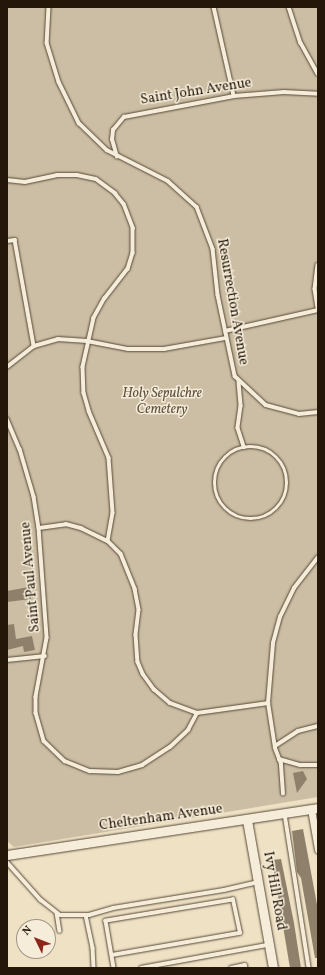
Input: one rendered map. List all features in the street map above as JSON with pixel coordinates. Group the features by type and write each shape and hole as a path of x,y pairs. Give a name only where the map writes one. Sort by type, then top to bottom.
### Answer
{"main road":[{"name":"Cheltenham Avenue","path":"7,855 247,820 314,808"},
{"name":"Ivy Hill Road","path":"247,820 273,968"}],"street":[{"path":"314,808 318,849"}],"lane":[{"name":"Resurrection Avenue","path":"49,7 47,43 67,99 79,122 118,158 168,181 197,207 213,249 230,363 239,382"},
{"path":"214,7 234,96"},
{"path":"289,7 301,43 318,74"},
{"name":"Saint John Avenue","path":"118,158 112,140 113,130 124,116 234,96 284,92 318,94"},
{"path":"7,180 25,182 57,175 77,174 96,180 115,193 124,204 133,228 133,253 128,269 105,298 94,318 83,367 84,393 109,458 112,482 113,513 108,540"},
{"path":"7,241 15,240 34,346"},
{"path":"225,331 318,309 315,289 318,265"},
{"path":"7,367 34,346 58,339 88,341 128,349 164,349 226,338"},
{"path":"239,382 266,406 299,414 318,412"},
{"path":"239,382 241,406 238,428 244,447"},
{"name":"Saint Paul Avenue","path":"7,419 20,449 34,497 39,528 47,617 46,656 36,687 36,713 44,741 65,761 90,771 118,772 153,759 188,730 197,713"},
{"path":"244,447 257,447 269,451 279,459 285,470 287,483 285,495 279,506 269,514 258,519 246,519 230,513 219,500 215,490 215,478 224,458 244,447"},
{"path":"39,528 66,524 90,531 108,540 121,554 136,589 138,610 136,653 143,674 154,689 170,703 197,713 268,702"},
{"path":"283,794 279,759 275,746 268,702 273,643 280,617 303,574 318,557"},
{"path":"7,660 46,656"},
{"path":"275,746 298,731 318,726"},
{"path":"279,759 300,765 318,765"},
{"path":"285,813 309,968"},
{"path":"7,862 41,900 57,913 86,915 258,882"},
{"path":"112,955 240,933 233,900 106,921 114,968"},
{"path":"57,913 60,931"},
{"path":"86,915 93,948 94,968"},
{"path":"141,968 269,944"},
{"path":"231,968 245,966 246,968"}],"green space":[{"name":"Holy Sepulchre Cemetery","path":"7,7 318,7 318,797 14,847 8,842"}],"building":[{"path":"29,587 31,599 7,602 7,591"},
{"path":"14,624 16,639 32,636 35,650 24,652 23,646 7,650 7,625"},
{"path":"303,771 307,779 297,793 293,773"},
{"path":"303,829 318,910 318,958 315,958 301,878 297,872 292,831"},
{"path":"281,859 294,923 301,968 290,968 272,860"}]}
